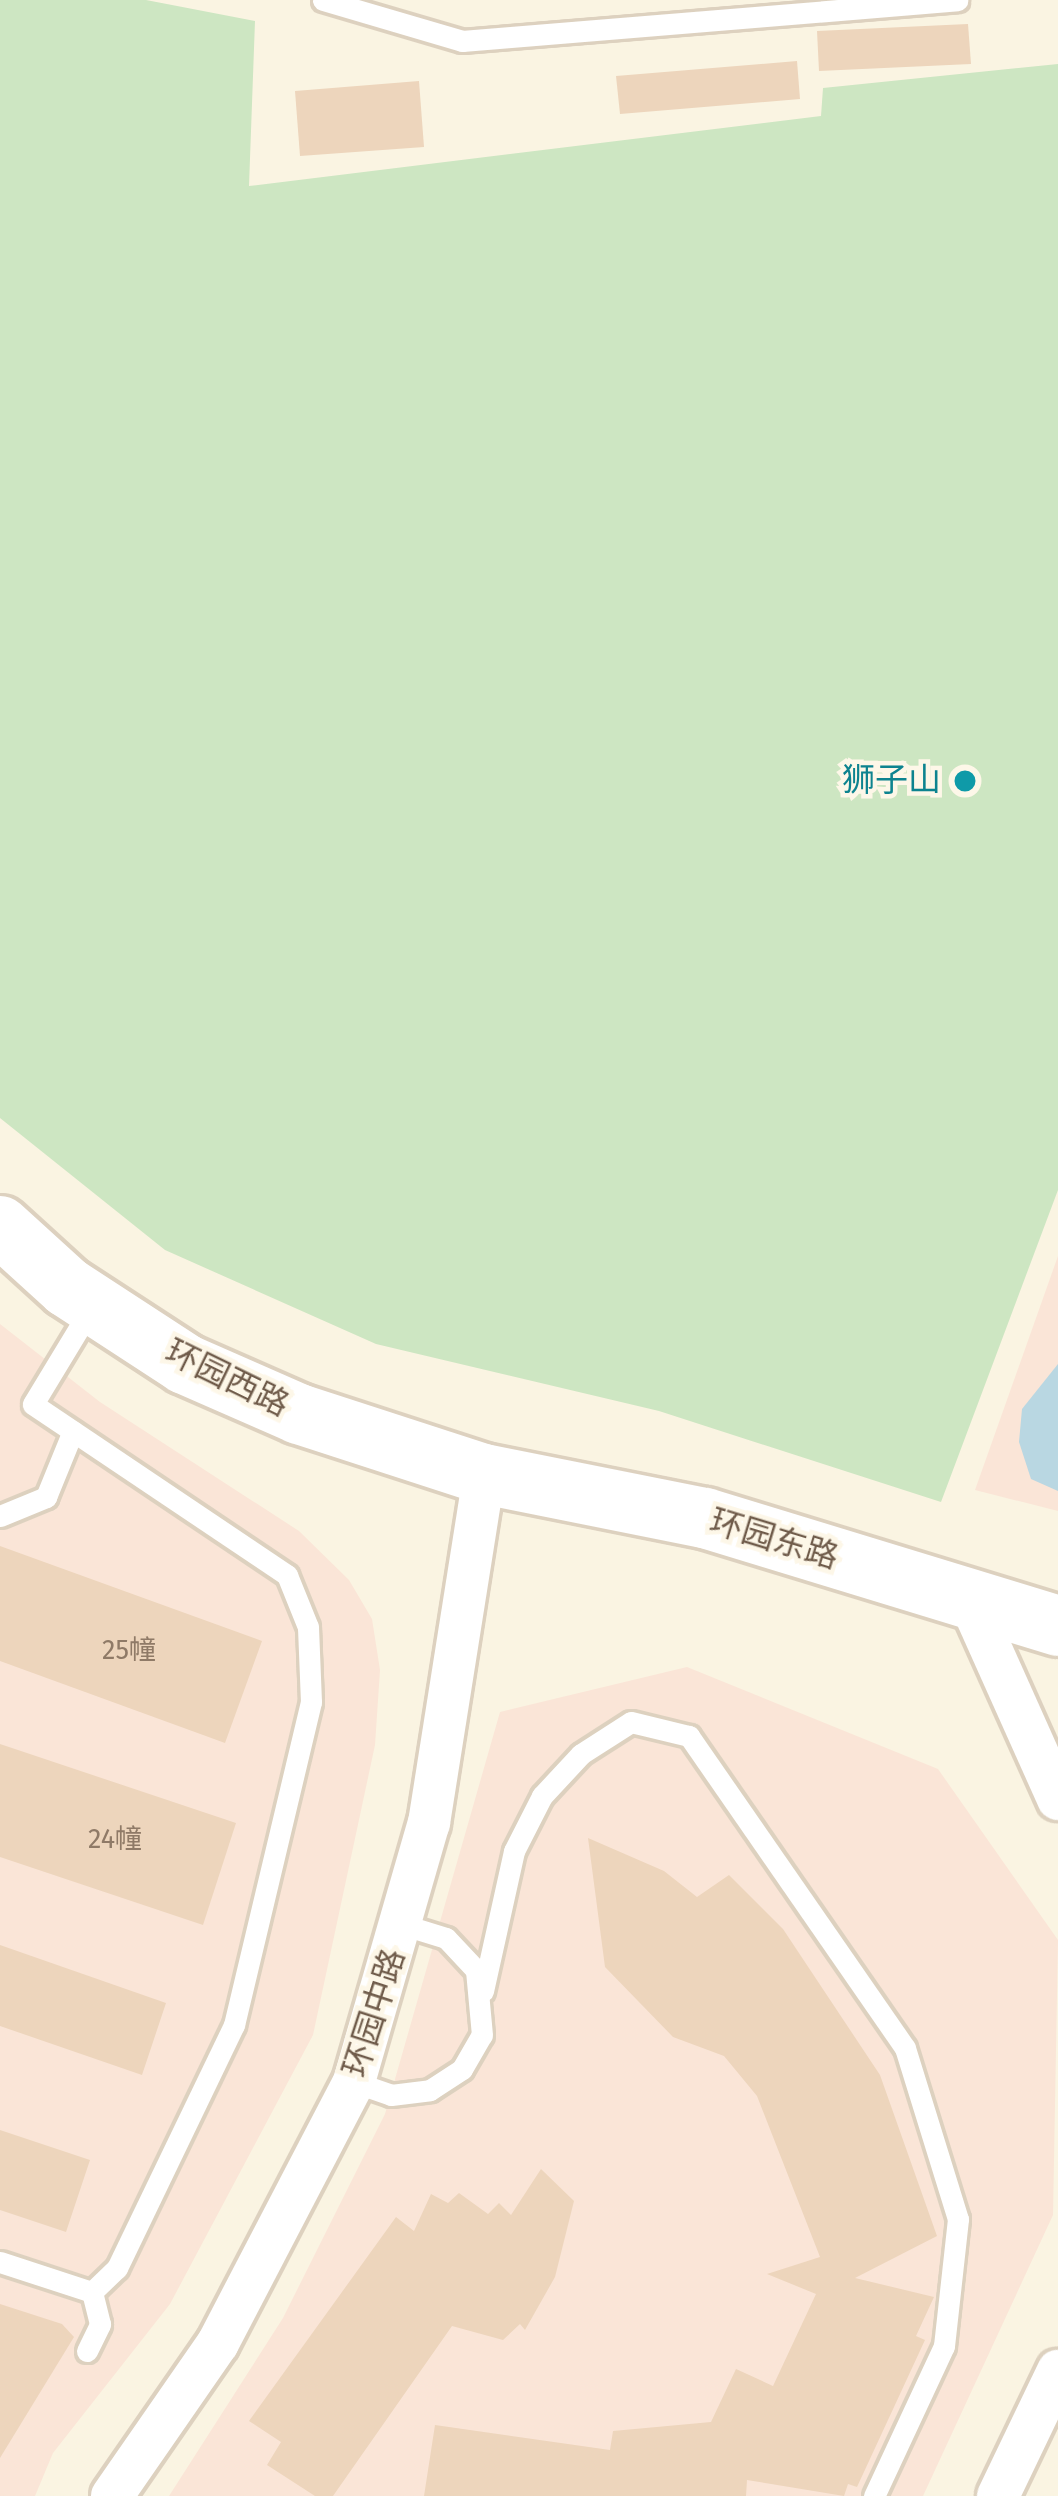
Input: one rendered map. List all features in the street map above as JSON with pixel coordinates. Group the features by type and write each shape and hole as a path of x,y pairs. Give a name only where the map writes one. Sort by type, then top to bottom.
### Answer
{"street":[{"name":"环园西路","path":"0,1226 94,1305 184,1364 299,1414 484,1474"},
{"name":"环园东路","path":"484,1474 705,1518 1058,1626"},
{"name":"环园中路","path":"112,2496 218,2343 354,2082 404,1925 451,1712 460,1581 484,1474"},
{"path":"970,1602 1058,1799"},
{"path":"998,2496 1058,2371"}],"lane":[{"path":"323,0 462,41 957,0"},
{"path":"92,2292 117,2268 235,2025 311,1702 308,1627 287,1575 33,1404 94,1305"},
{"path":"0,1516 46,1497 73,1431"},
{"path":"354,2082 411,2095 448,2082 482,2036 483,1991 514,1851 542,1796 581,1754 632,1722 689,1736 905,2048 958,2219 944,2346 874,2496"},
{"path":"404,1925 463,1952 483,1991"},
{"path":"0,2262 92,2292"},
{"path":"88,2351 100,2324 92,2292"}],"shaded area":[{"path":"1058,1256 1058,1511 975,1490"},
{"path":"0,1324 100,1402 299,1531 349,1580 372,1619 380,1670 375,1745 313,2035 170,2304 53,2453 35,2496 0,2496"},
{"path":"687,1667 938,1769 1058,1940 1053,2215 923,2496 169,2496 283,2318 385,2114 500,1712"}],"green space":[{"path":"0,0 146,0 255,21 249,186 821,116 823,88 1058,64 1058,1190 941,1502 659,1411 376,1344 165,1250 0,1118"}],"water":[{"path":"1058,1364 1058,1491 1031,1479 1019,1442 1022,1409"}],"building":[{"path":"968,24 971,64 819,71 817,31"},
{"path":"797,61 800,99 620,114 616,76"},
{"path":"419,81 424,147 300,156 295,91"},
{"path":"0,1546 262,1641 225,1743 0,1661"},
{"path":"0,1744 236,1823 203,1925 0,1857"},
{"path":"588,1838 664,1871 697,1897 729,1875 783,1929 880,2075 937,2236 855,2278 934,2297 916,2336 925,2340 857,2487 848,2484 844,2496 747,2480 746,2496 424,2496 435,2425 610,2450 613,2431 711,2422 736,2369 773,2386 816,2294 767,2274 820,2257 757,2096 724,2056 673,2037 605,1967"},
{"path":"0,1945 166,2003 142,2075 0,2026"},
{"path":"0,2130 90,2160 66,2232 0,2210"},
{"path":"541,2169 574,2201 555,2277 525,2330 520,2324 503,2340 452,2326 333,2496 315,2496 267,2465 281,2442 249,2421 396,2217 414,2231 431,2194 448,2203 459,2193 488,2214 499,2203 511,2215"},
{"path":"0,2304 62,2324 74,2337 0,2458"}],"place":[{"name":"狮子山","path":"965,781"}]}
